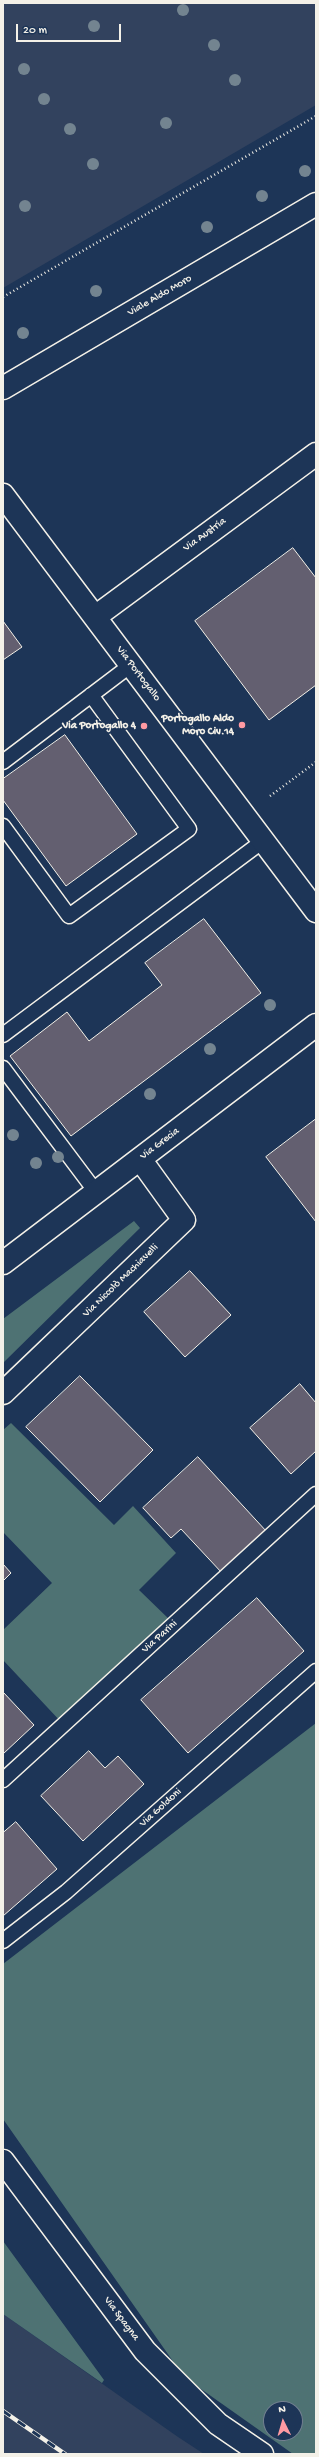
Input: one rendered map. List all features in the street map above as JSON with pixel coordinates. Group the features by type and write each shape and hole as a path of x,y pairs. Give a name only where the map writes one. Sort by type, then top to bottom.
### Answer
{"street":[{"name":"Viale Aldo Moro","path":"3,388 316,204"},
{"name":"Via Austria","path":"95,617 316,454"},
{"name":"Via Portogallo","path":"3,495 316,911"},
{"name":"Via Grecia","path":"3,1262 316,1025"},
{"name":"Via Niccolò Machiavelli","path":"3,1393 184,1220 140,1159"},
{"name":"Via Spagna","path":"3,2161 145,2351 218,2424 262,2454"}],"lane":[{"path":"3,762 131,665"},
{"path":"3,826 69,916 188,828 91,695"},
{"path":"3,1035 263,841"},
{"path":"3,1068 96,1192"},
{"name":"Via Parini","path":"3,1780 316,1494"},
{"name":"Via Goldoni","path":"3,1942 66,1892 316,1671"}],"path":[{"path":"3,297 316,116"},
{"path":"270,796 316,762"}],"shaded area":[{"path":"3,3 316,3 316,105 3,288"},
{"path":"3,2314 178,2437 204,2454 3,2454"}],"green space":[{"path":"134,1221 140,1228 3,1363 3,1319"},
{"path":"11,1423 114,1525 133,1506 176,1553 139,1590 171,1621 62,1723 3,1660 3,1630 52,1583 3,1532 3,1430"},
{"path":"316,1723 316,2454 293,2454 275,2441 303,2441 303,2401 263,2401 263,2433 184,2377 3,2119 3,1964"},
{"path":"3,2241 104,2380 102,2383 3,2314"}],"building":[{"path":"293,548 316,578 316,685 269,720 195,621"},
{"path":"3,621 22,647 3,660"},
{"path":"65,735 137,834 66,886 3,800 3,779"},
{"path":"204,919 261,993 71,1136 10,1056 67,1012 89,1041 162,985 145,963"},
{"path":"316,1119 316,1222 266,1157"},
{"path":"190,1271 231,1315 185,1357 144,1312"},
{"path":"80,1376 153,1450 100,1502 26,1427"},
{"path":"300,1384 316,1403 316,1451 291,1474 250,1428"},
{"path":"198,1457 267,1532 222,1573 181,1529 171,1538 143,1508"},
{"path":"3,1564 11,1573 3,1581"},
{"path":"257,1598 304,1651 188,1753 141,1700"},
{"path":"3,1692 34,1725 3,1754"},
{"path":"89,1751 105,1768 118,1756 144,1784 83,1841 41,1796"},
{"path":"16,1822 57,1869 3,1916 3,1833"}],"railway":[{"path":"3,2411 65,2454"}],"place":[{"name":"Portogallo Aldo Moro Civ.14","path":"242,725"},
{"name":"Via Portogallo 4","path":"144,726"}]}
